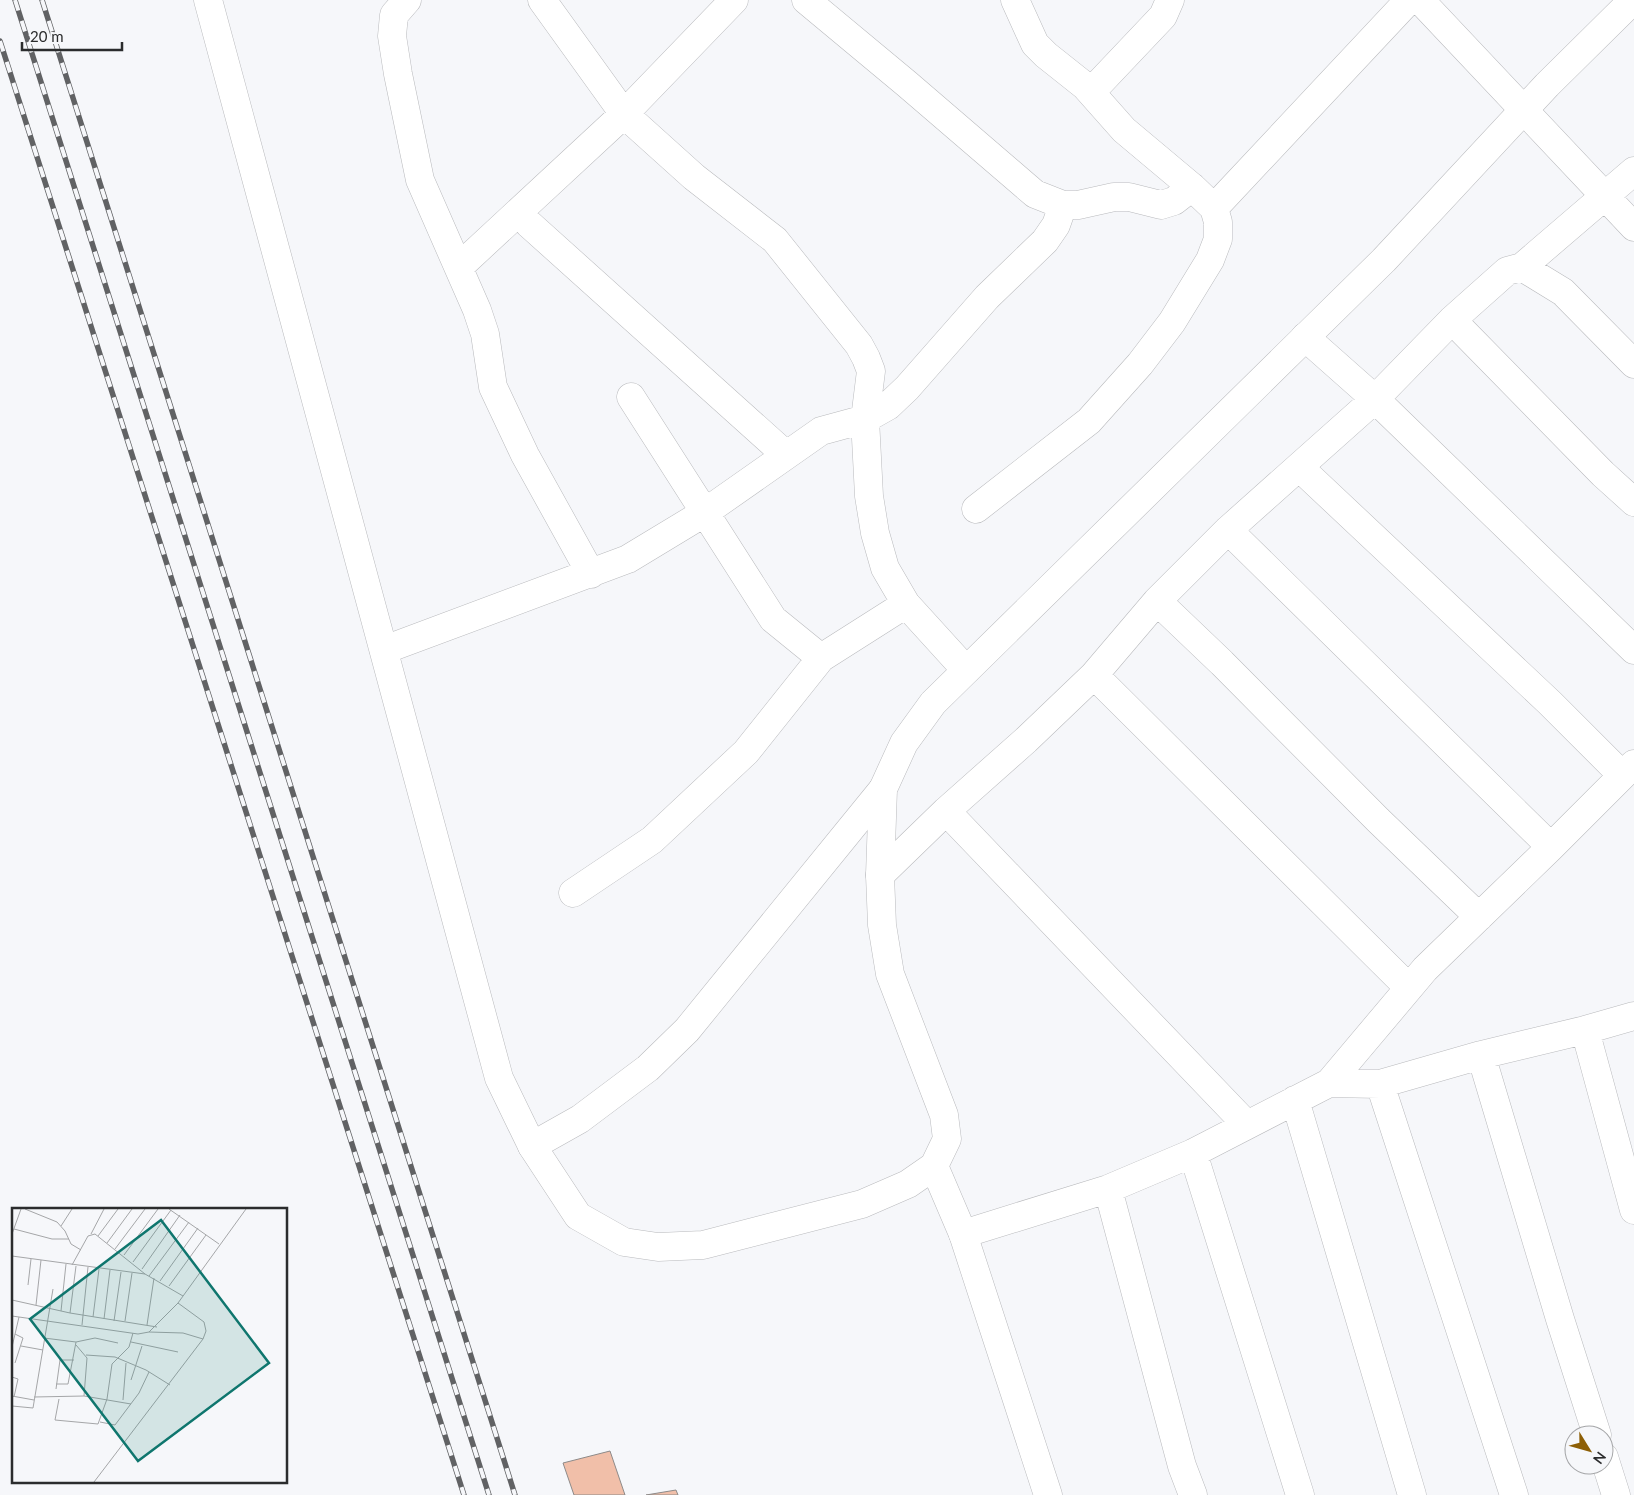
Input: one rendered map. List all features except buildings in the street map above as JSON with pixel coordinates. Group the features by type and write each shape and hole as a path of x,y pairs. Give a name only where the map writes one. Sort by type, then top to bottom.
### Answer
{"street":[{"path":"208,0 499,1078 532,1146 578,1216 624,1242 658,1248 703,1245 862,1204 908,1184 934,1166 947,1138 944,1115 890,974 882,925 880,874 883,789"},
{"path":"407,0 394,15 392,36 420,180 459,267 486,334 493,387 524,455 591,574"},
{"path":"542,0 624,114 694,177 775,240 853,337 866,358 870,371 865,419 869,496 874,533 885,568 906,604 966,670"},
{"path":"459,267 624,114 734,0"},
{"path":"806,0 1035,194 1063,205 1078,205 1114,197 1129,197 1161,205 1174,201 1192,187"},
{"path":"976,509 1090,421 1146,357 1172,322 1210,260 1218,239 1218,222 1214,208 1124,130 1091,92 1035,44 1015,0"},
{"path":"1091,92 1163,16 1170,0"},
{"path":"1214,208 1409,0"},
{"path":"1420,0 1634,227"},
{"path":"532,1146 587,1114 648,1068 687,1030 883,789 904,743 932,703 1384,260 1525,110 1633,0"},
{"path":"880,874 1094,675 1157,602 1228,530 1375,399 1452,320 1507,271 1522,267 1634,171"},
{"path":"384,650 628,559 704,513 821,430 865,419 888,406 907,388 987,297 1045,241 1056,225 1063,205"},
{"path":"529,224 786,455"},
{"path":"1522,267 1563,292 1634,364"},
{"path":"1452,320 1603,474 1634,502"},
{"path":"1305,337 1375,399 1634,650"},
{"path":"631,397 773,619 820,658"},
{"path":"963,1234 1108,1189 1193,1153 1329,1083 1425,969 1551,847 1628,769 1550,703 1299,467"},
{"path":"1228,530 1551,847"},
{"path":"1157,602 1222,663 1378,820 1479,917"},
{"path":"573,893 652,840 746,752 820,658 906,604"},
{"path":"1094,675 1409,988"},
{"path":"946,811 1247,1125"},
{"path":"1329,1083 1380,1084 1481,1055 1634,1016"},
{"path":"1585,1030 1634,1210"},
{"path":"1481,1055 1594,1425"},
{"path":"1380,1084 1514,1495"},
{"path":"1295,1100 1412,1495"},
{"path":"1193,1153 1300,1495"},
{"path":"934,1166 963,1234 1048,1495"},
{"path":"1108,1189 1182,1466 1192,1495"},
{"path":"1610,1475 1616,1495"}],"railway":[{"path":"15,0 489,1495"},
{"path":"42,0 515,1495"},
{"path":"0,41 464,1495"}]}
